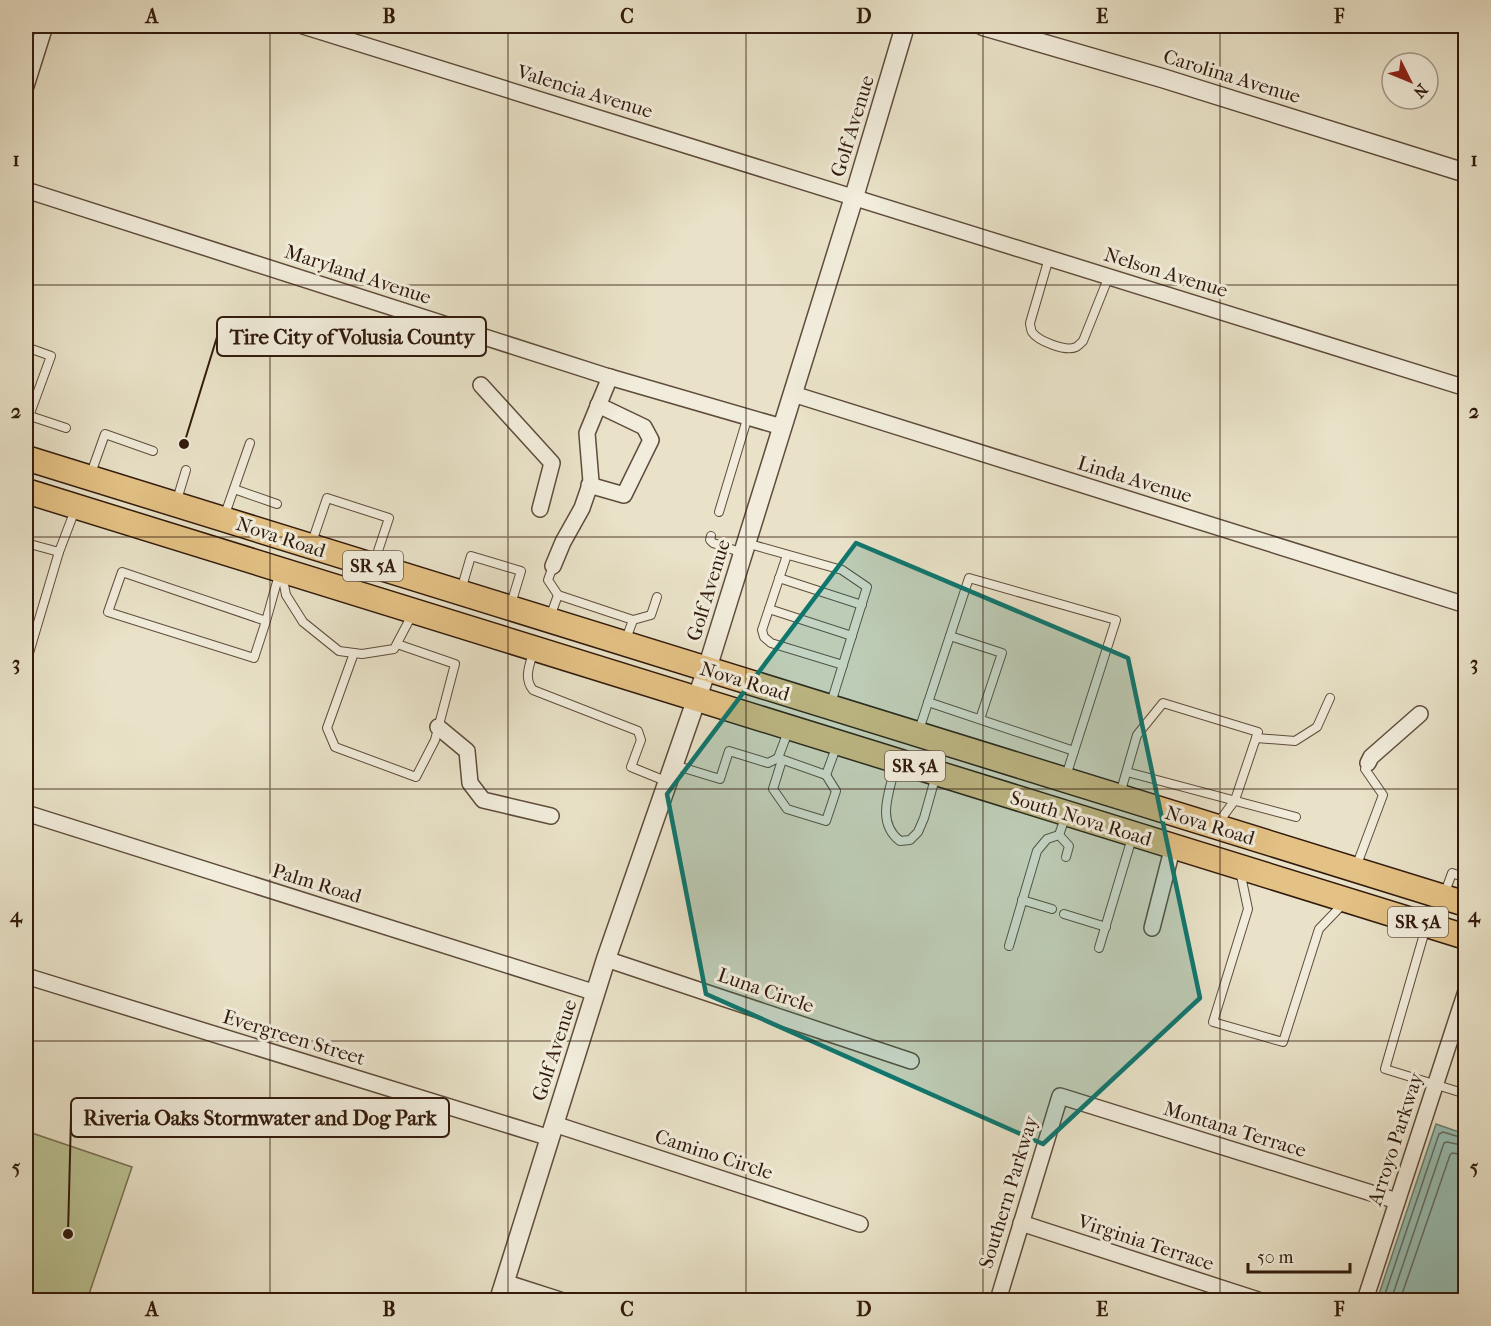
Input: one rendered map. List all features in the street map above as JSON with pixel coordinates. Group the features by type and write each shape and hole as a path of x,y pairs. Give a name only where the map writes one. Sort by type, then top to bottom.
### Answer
{"main road":[{"name":"Nova Road","path":"26,458 1454,901"},
{"name":"Nova Road","path":"26,491 697,699"},
{"path":"323,583 351,577 371,565"},
{"name":"South Nova Road","path":"697,699 937,773 1063,824 1133,834 1466,937"},
{"path":"937,773 961,761 990,757"},
{"path":"1170,846 1194,838 1215,826"}],"street":[{"path":"26,86 45,26"},
{"name":"Valencia Avenue","path":"303,26 854,197"},
{"name":"Golf Avenue","path":"499,1300 606,959 707,669 905,26"},
{"name":"Carolina Avenue","path":"983,26 1162,78 1466,173"},
{"name":"Maryland Avenue","path":"26,190 610,377 782,427"},
{"name":"Nelson Avenue","path":"854,197 1466,388"},
{"path":"553,566 562,543 582,508 589,485 587,434 610,377"},
{"path":"481,385 552,463 540,509"},
{"name":"Linda Avenue","path":"793,394 1466,605"},
{"path":"589,485 624,495 651,440 644,427 598,405"},
{"path":"1368,763 1371,757 1420,714"},
{"path":"438,727 467,751 470,783 483,800 551,816"},
{"name":"Palm Road","path":"26,813 596,993"},
{"path":"1152,928 1170,846"},
{"name":"Luna Circle","path":"606,959 911,1062"},
{"name":"Evergreen Street","path":"26,976 552,1131"},
{"name":"Arroyo Parkway","path":"1365,1300 1466,991"},
{"name":"Montana Terrace","path":"1060,1096 1397,1201"},
{"name":"Southern Parkway","path":"998,1300 1060,1096"},
{"name":"Camino Circle","path":"552,1131 860,1224"},
{"name":"Virginia Terrace","path":"1021,1223 1258,1300"},
{"path":"504,1282 560,1300"}],"lane":[{"path":"1048,258 1030,322 1032,331 1042,340 1059,346 1070,349 1077,347 1083,341 1109,276"},
{"path":"26,347 51,356 27,415 66,428"},
{"path":"719,512 748,416"},
{"path":"90,478 105,434 153,451"},
{"path":"223,519 250,443"},
{"path":"176,504 186,470"},
{"path":"234,489 277,504"},
{"path":"311,546 327,498 389,518 371,565"},
{"path":"26,663 59,552 76,506"},
{"path":"711,536 710,540 713,543 787,555 842,570 867,588 829,707"},
{"path":"26,543 59,552"},
{"path":"787,555 762,630 764,637 771,643 843,665"},
{"path":"460,593 471,556 521,571 510,608"},
{"path":"553,566 548,580 558,595 633,620 651,615 657,597"},
{"path":"266,621 122,572 108,612 254,658 266,621 281,570"},
{"path":"281,570 286,595 303,622 339,651 362,654 394,649 414,611"},
{"path":"779,578 862,605"},
{"path":"918,735 969,578 1116,620 1065,780"},
{"path":"549,620 558,595"},
{"path":"769,609 852,636"},
{"path":"624,644 633,620"},
{"path":"950,636 1002,653 980,719"},
{"path":"354,652 327,728 335,747 417,777 435,740 454,664 396,644"},
{"path":"534,648 526,677 532,690 638,731 641,740 631,767 720,779 729,751 768,763 780,759 826,775 836,791 826,821 787,809 773,789 780,759 789,727"},
{"path":"1256,738 1295,741 1317,727 1330,698"},
{"path":"928,702 1074,751"},
{"path":"1119,797 1137,735 1163,703 1258,732 1235,800 1215,826"},
{"path":"826,775 837,742"},
{"path":"897,761 885,810 894,837 900,841 910,840 918,832 937,773"},
{"path":"1354,870 1383,795 1365,769 1368,763"},
{"path":"1127,772 1296,817"},
{"path":"1009,946 1037,851 1063,824 1069,846 1066,857"},
{"path":"1099,948 1133,834"},
{"path":"1239,867 1248,909 1213,1022 1283,1042 1319,929 1347,900"},
{"path":"1454,901 1452,873 1466,878"},
{"path":"1022,900 1052,909"},
{"path":"1064,914 1106,927"},
{"path":"1427,924 1384,1069 1466,1094"}],"highlighted area":[{"path":"856,543 1128,658 1200,998 1043,1144 706,994 667,794"}],"green space":[{"path":"26,1131 132,1167 87,1300 26,1300"}],"water":[{"path":"1436,1124 1465,1134 1465,1300 1377,1300"}],"place":[{"name":"Tire City of Volusia County","path":"184,444"},
{"name":"Riveria Oaks Stormwater and Dog Park","path":"68,1234"}]}
